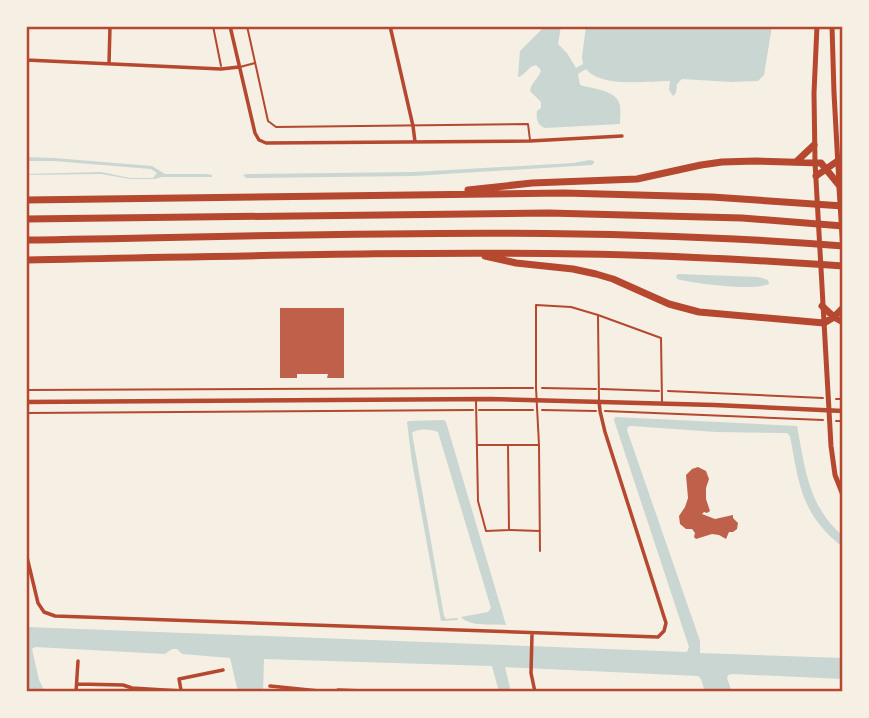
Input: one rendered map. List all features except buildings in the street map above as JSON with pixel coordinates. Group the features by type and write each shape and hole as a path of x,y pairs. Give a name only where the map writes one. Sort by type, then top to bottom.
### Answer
{"highway":[{"path":"796,162 814,142"},
{"path":"816,176 841,160"},
{"path":"422,195 531,183 637,179 722,162 821,163 839,187"},
{"path":"26,200 635,194 843,206"},
{"path":"26,219 548,213 742,218 843,226"},
{"path":"26,240 545,233 731,238 843,249"},
{"path":"26,260 471,253 647,255 843,266"},
{"path":"471,253 516,263 596,274 669,304 699,312 824,323 843,308"},
{"path":"822,306 843,322"}],"main road":[{"path":"817,26 814,142 822,306 830,434 835,475 843,495"},
{"path":"832,26 835,116 841,160 839,187 843,249"}],"street":[{"path":"109,64 110,26"},
{"path":"230,26 255,133 262,142 530,141 622,136"},
{"path":"390,26 415,142"},
{"path":"26,60 221,69 239,67"},
{"path":"26,553 38,603 44,612 55,616 658,637 664,631 666,623 599,401"},
{"path":"26,402 599,401 843,411"},
{"path":"532,634 531,680 535,692"},
{"path":"76,692 78,661"},
{"path":"77,684 181,691 179,679 223,670"},
{"path":"270,686 329,692"},
{"path":"335,692 388,692"},
{"path":"767,692 787,692"}],"lane":[{"path":"213,26 221,69"},
{"path":"247,26 268,121 275,127 528,124 530,141"},
{"path":"239,67 256,63"},
{"path":"540,551 536,305 571,307 598,314 661,338 662,404"},
{"path":"598,314 599,401"},
{"path":"476,400 478,501 486,531 541,531"},
{"path":"476,445 539,445"},
{"path":"508,445 509,530"}],"path":[{"path":"26,390 536,387 843,399"},
{"path":"26,413 537,410 843,421"}],"shaded area":[{"path":"545,26 561,26 558,44 576,68 583,64 586,26 772,26 764,75 758,81 682,79 673,96 669,90 670,81 614,81 593,75 586,69 578,74 580,85 610,93 615,97 620,106 620,124 545,128 537,119 541,102 530,91 541,70 536,65 518,77 520,51"},
{"path":"26,157 152,166 165,174 207,174 212,177 130,179 101,174 26,175 101,172 130,178 153,178 157,173 151,169 26,161"},
{"path":"594,161 592,165 413,176 246,178 243,175 414,172"},
{"path":"678,274 758,277 768,280 769,284 750,287 710,285 677,279"},
{"path":"615,417 797,426 810,486 822,512 843,536 843,547 818,523 804,498 790,436 787,433 717,432 631,426 627,430 700,641 700,653 843,658 843,679 732,674 727,678 732,692 705,692 698,676 505,667 511,692 499,692 492,666 264,659 263,692 238,692 230,658 182,654 177,649 165,654 35,647 32,649 39,680 45,692 26,692 26,623 28,627 687,652 689,647"},
{"path":"444,420 506,625 476,624 461,617 488,612 491,608 438,432 421,430 412,433 444,616 446,619 458,620 441,621 407,422"}]}
